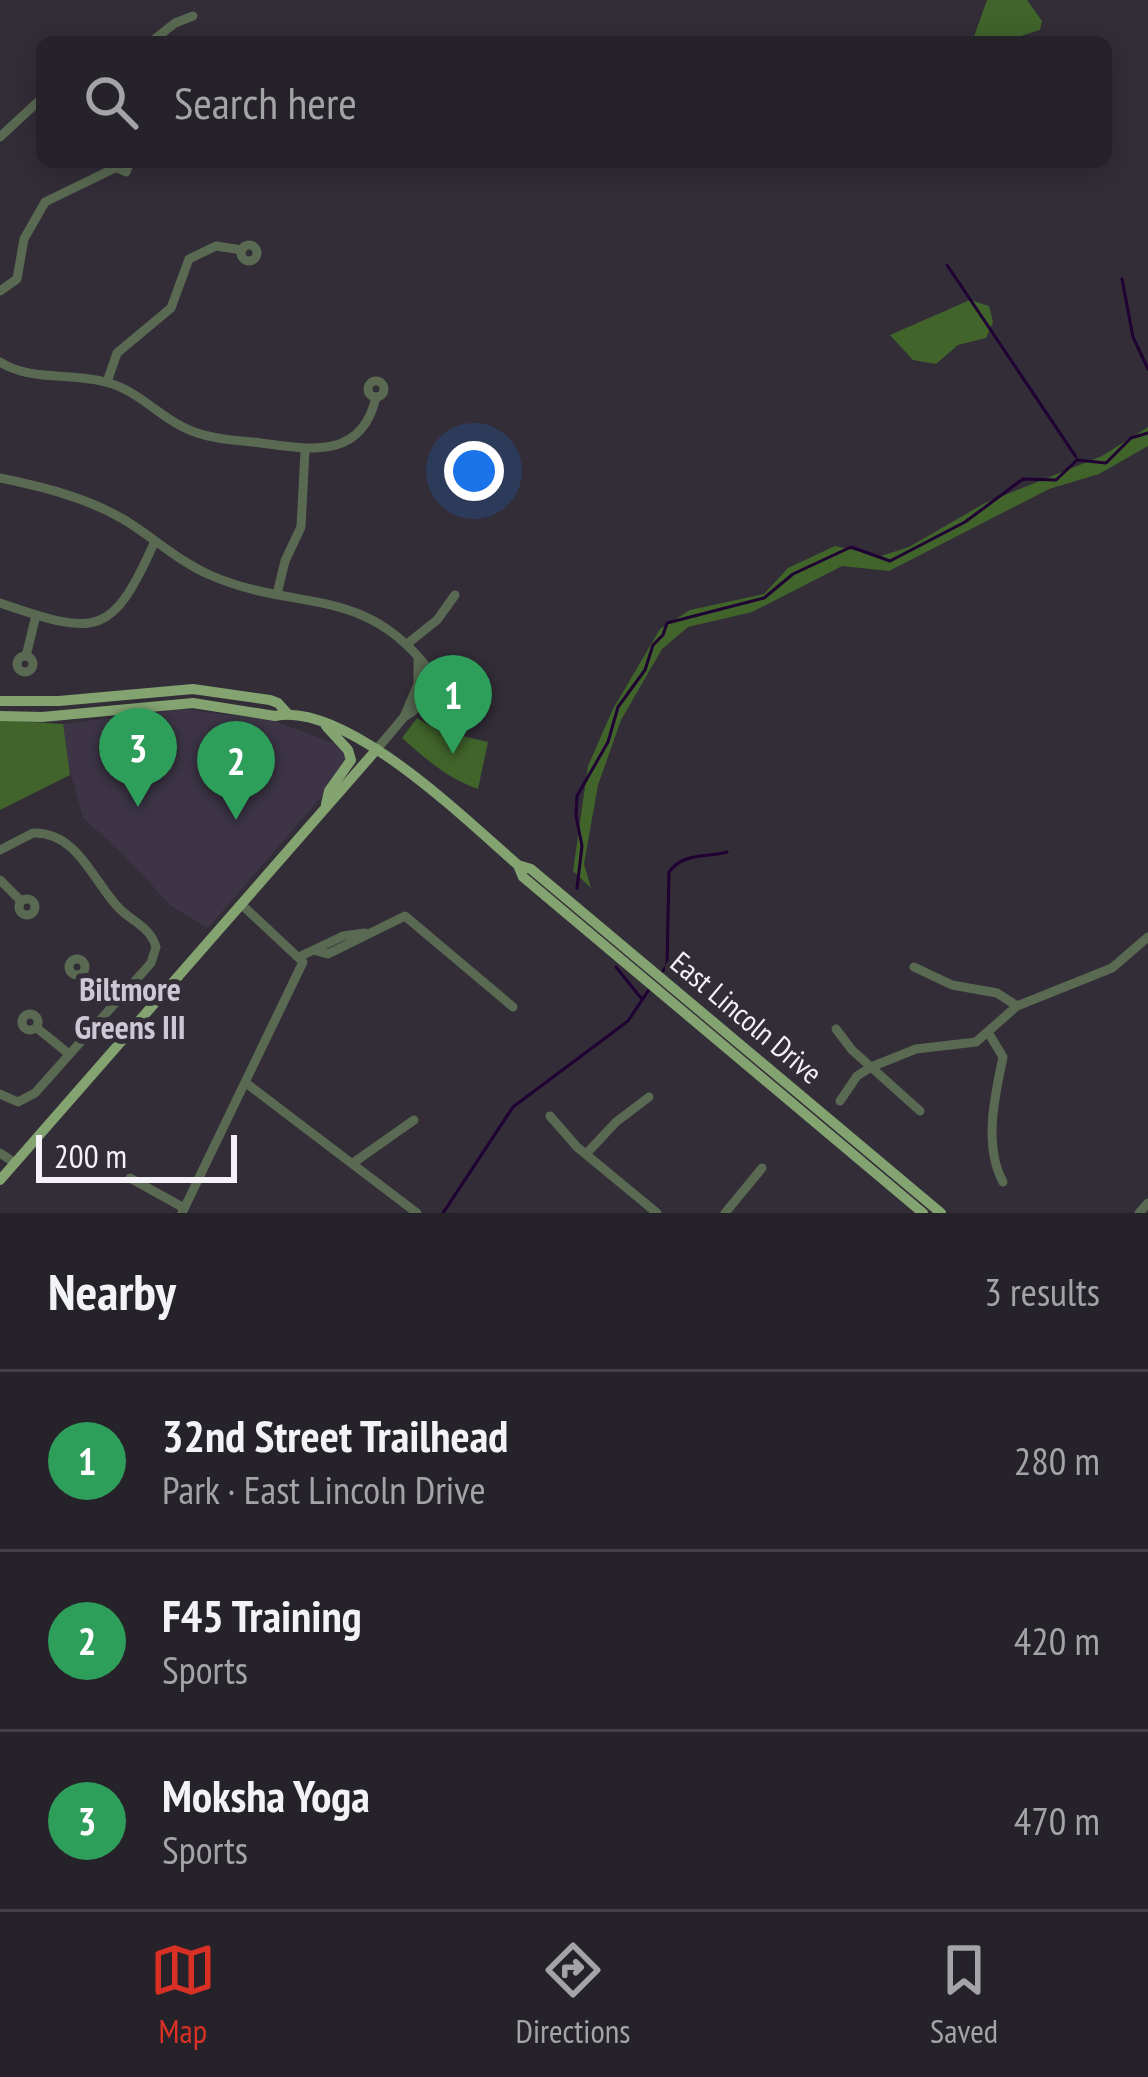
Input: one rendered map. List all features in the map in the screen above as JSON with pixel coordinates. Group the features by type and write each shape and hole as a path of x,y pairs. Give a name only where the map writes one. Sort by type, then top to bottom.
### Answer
{"main road":[{"name":"East Lincoln Drive","path":"0,701 59,701 193,689 270,700 287,713"},
{"name":"East Lincoln Drive","path":"0,716 193,703 274,716 287,713 377,749 518,865 524,877 941,1213"},
{"path":"324,724 350,752 351,760 329,791 325,811"},
{"path":"6,1170 377,749"},
{"name":"East Lincoln Drive","path":"822,1121 923,1213"}],"street":[{"path":"159,36 193,16"},
{"path":"0,136 36,103"},
{"path":"0,291 17,279 24,239 45,202 109,168"},
{"path":"107,382 117,353 171,308 189,259 216,246 242,250"},
{"path":"0,362 16,371 107,382 202,435 305,452 346,440 368,420 376,397"},
{"path":"277,594 301,527 305,452"},
{"path":"0,478 48,488 100,507 206,573 349,608 407,644 418,658 422,678 404,717 377,749"},
{"path":"0,603 80,625 108,618 127,599 154,541"},
{"path":"407,644 437,620 455,595"},
{"path":"26,656 36,615"},
{"path":"0,850 33,833 45,833 84,860 116,905 154,938 154,957 24,1102 0,1094"},
{"path":"0,880 21,901"},
{"path":"130,1178 183,1210 302,967 301,956 242,905"},
{"path":"301,956 317,951 328,954 405,916 513,1007"},
{"path":"822,1121 867,1070 916,1049 969,1044 1017,1006 1112,968 1148,937"},
{"path":"914,967 952,986 997,993 1017,1006"},
{"path":"82,974 116,1001"},
{"path":"37,1028 68,1054"},
{"path":"836,1029 867,1070 920,1112"},
{"path":"988,1032 1003,1057 993,1110 996,1170 1003,1182"},
{"path":"246,1083 417,1213"},
{"path":"586,1154 616,1122 649,1097"},
{"path":"550,1116 586,1154 657,1213"},
{"path":"353,1163 414,1120"},
{"path":"0,1153 6,1170"},
{"path":"725,1213 762,1168"},
{"path":"1139,1213 1148,1203"}],"shaded area":[{"path":"184,709 274,721 341,746 347,753 346,768 208,928 171,906 83,818 65,751 63,724"}],"green space":[{"path":"987,0 1027,0 1042,21 1040,30 1020,36 974,36"},
{"path":"970,300 989,306 993,322 986,338 958,345 936,364 913,360 890,335"},
{"path":"1148,427 1148,446 1099,474 1049,489 889,571 842,566 752,612 688,627 662,649 621,720 598,785 584,864 591,888 573,871 588,766 613,709 660,629 690,610 764,594 788,568 835,546 881,556 909,547 985,503 1102,456"},
{"path":"417,718 437,730 488,742 478,789 447,774 402,738"},
{"path":"0,720 63,724 70,775 0,810"}],"waterway":[{"path":"947,265 1076,457"},
{"path":"1122,279 1133,337 1148,369"},
{"path":"577,888 582,846 577,796 608,742 618,707 645,670 667,623 764,598 793,574 851,547 890,561 965,522 1023,479 1056,480 1077,460 1106,463 1131,438 1148,433"},
{"path":"663,971 667,965 669,872 688,858 727,852"},
{"path":"616,967 641,998"},
{"path":"443,1213 513,1107 628,1021 650,988"}],"place":[{"name":"32nd Street Trailhead","path":"453,754"},
{"name":"Moksha Yoga","path":"138,807"},
{"name":"F45 Training","path":"236,820"}],"district":[{"name":"Biltmore Greens III","path":"130,1008"}]}
